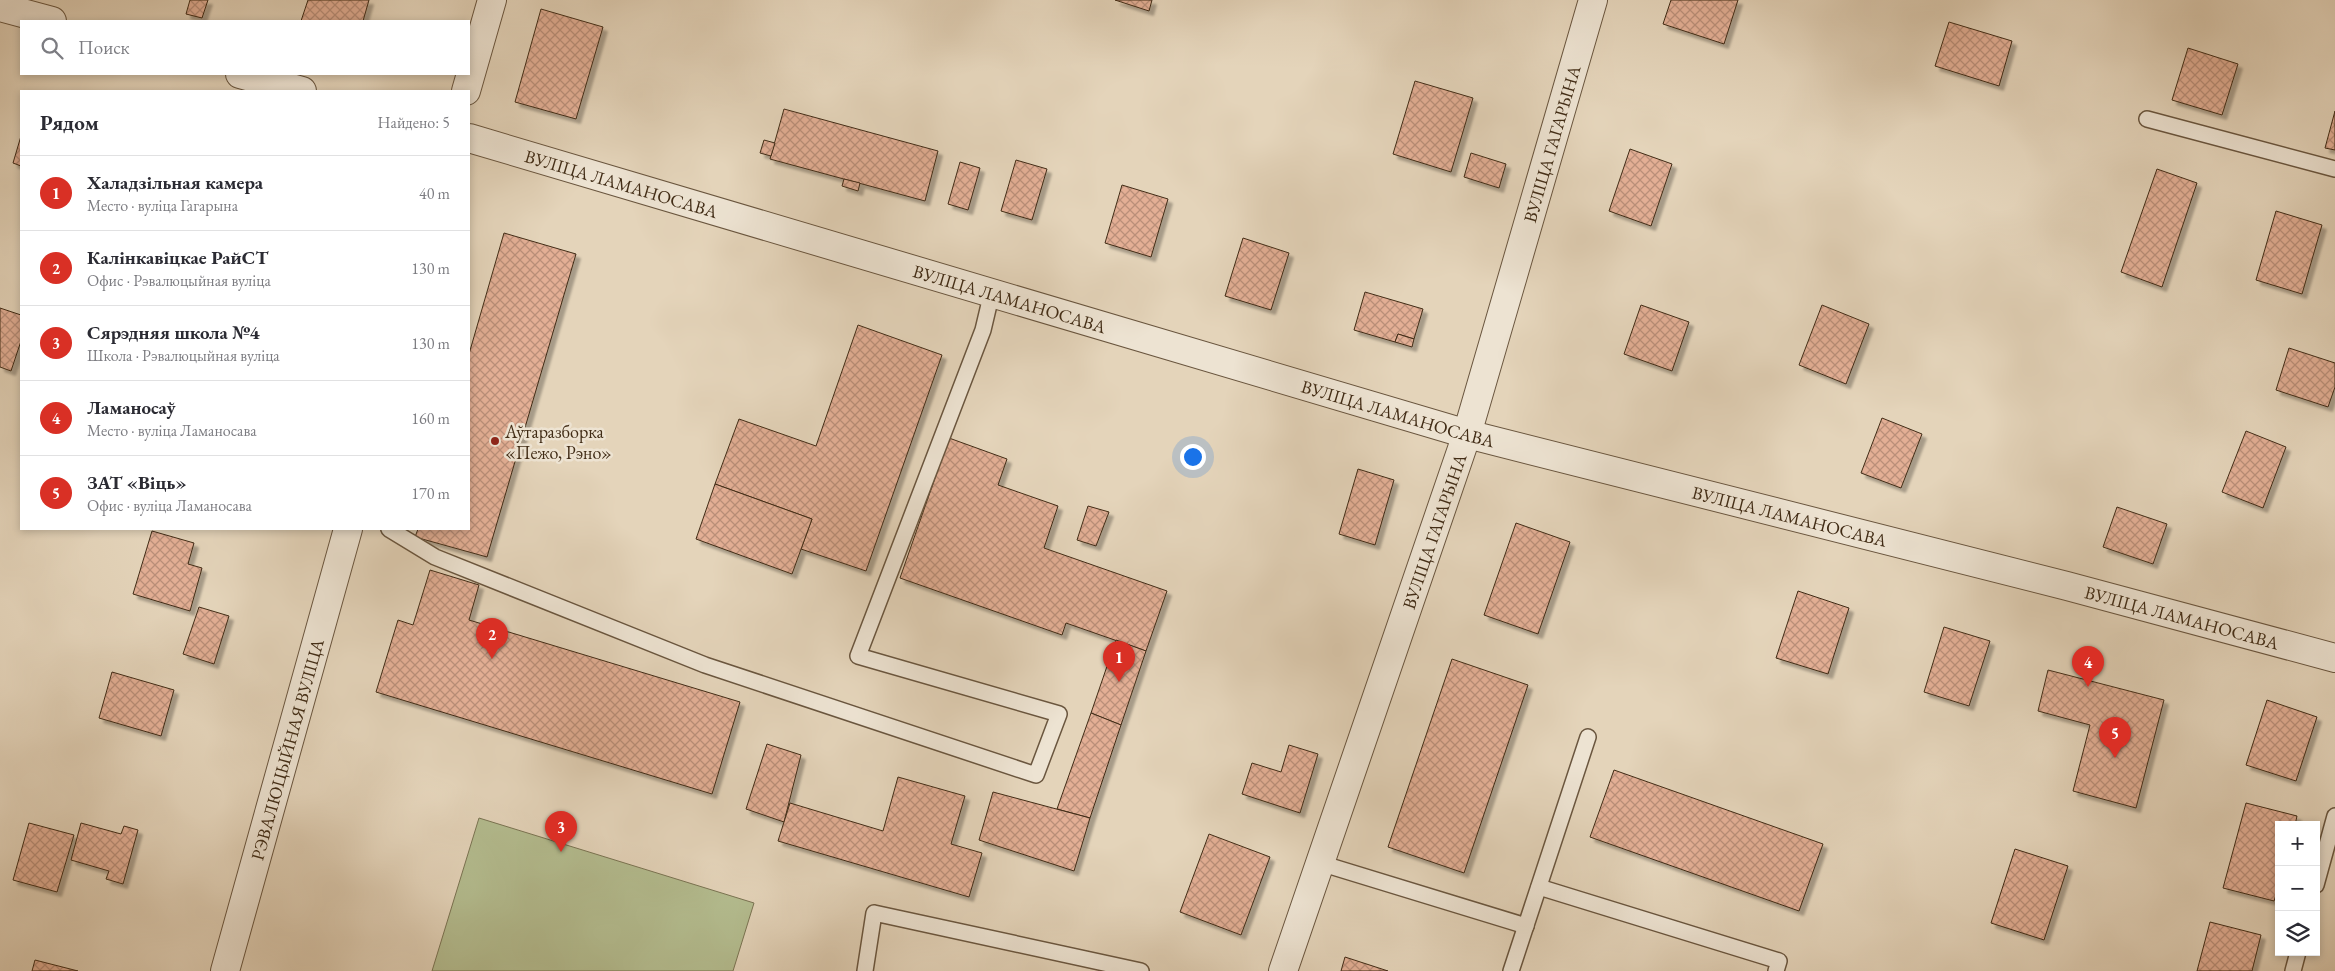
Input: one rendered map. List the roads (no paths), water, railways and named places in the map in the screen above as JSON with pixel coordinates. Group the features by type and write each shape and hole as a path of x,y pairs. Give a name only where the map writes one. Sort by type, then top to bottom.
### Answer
{"street":[{"path":"466,90 492,0"},
{"name":"ВУЛІЦА ГАГАРЫНА","path":"1283,971 1467,434 1592,0"},
{"path":"0,7 48,20"},
{"path":"244,75 298,90"},
{"name":"ВУЛІЦА ЛАМАНОСАВА","path":"470,138 1467,434 2067,586 2335,658"},
{"name":"РЭВАЛЮЦЫЙНАЯ ВУЛІЦА","path":"225,971 348,530"}],"lane":[{"path":"2146,120 2335,169"},
{"path":"391,530 435,557 705,665 1036,775 1059,714 858,656 983,330 992,292"},
{"path":"1511,971 1588,737"},
{"path":"2320,870 2335,816"},
{"path":"1320,863 1526,926"},
{"path":"1539,887 1779,961 1776,971"},
{"path":"865,971 874,913 1141,971"},
{"path":"2293,971 2297,956"}],"place":[{"name":"Аўтаразборка «Пежо, Рэно»","path":"495,441"},
{"name":"Калінкавіцкае РайСТ","path":"492,659"},
{"name":"Халадзільная камера","path":"1119,682"},
{"name":"Ламаносаў","path":"2088,687"},
{"name":"ЗАТ «Віць»","path":"2115,758"},
{"name":"Сярэдняя школа №4","path":"561,852"}]}
